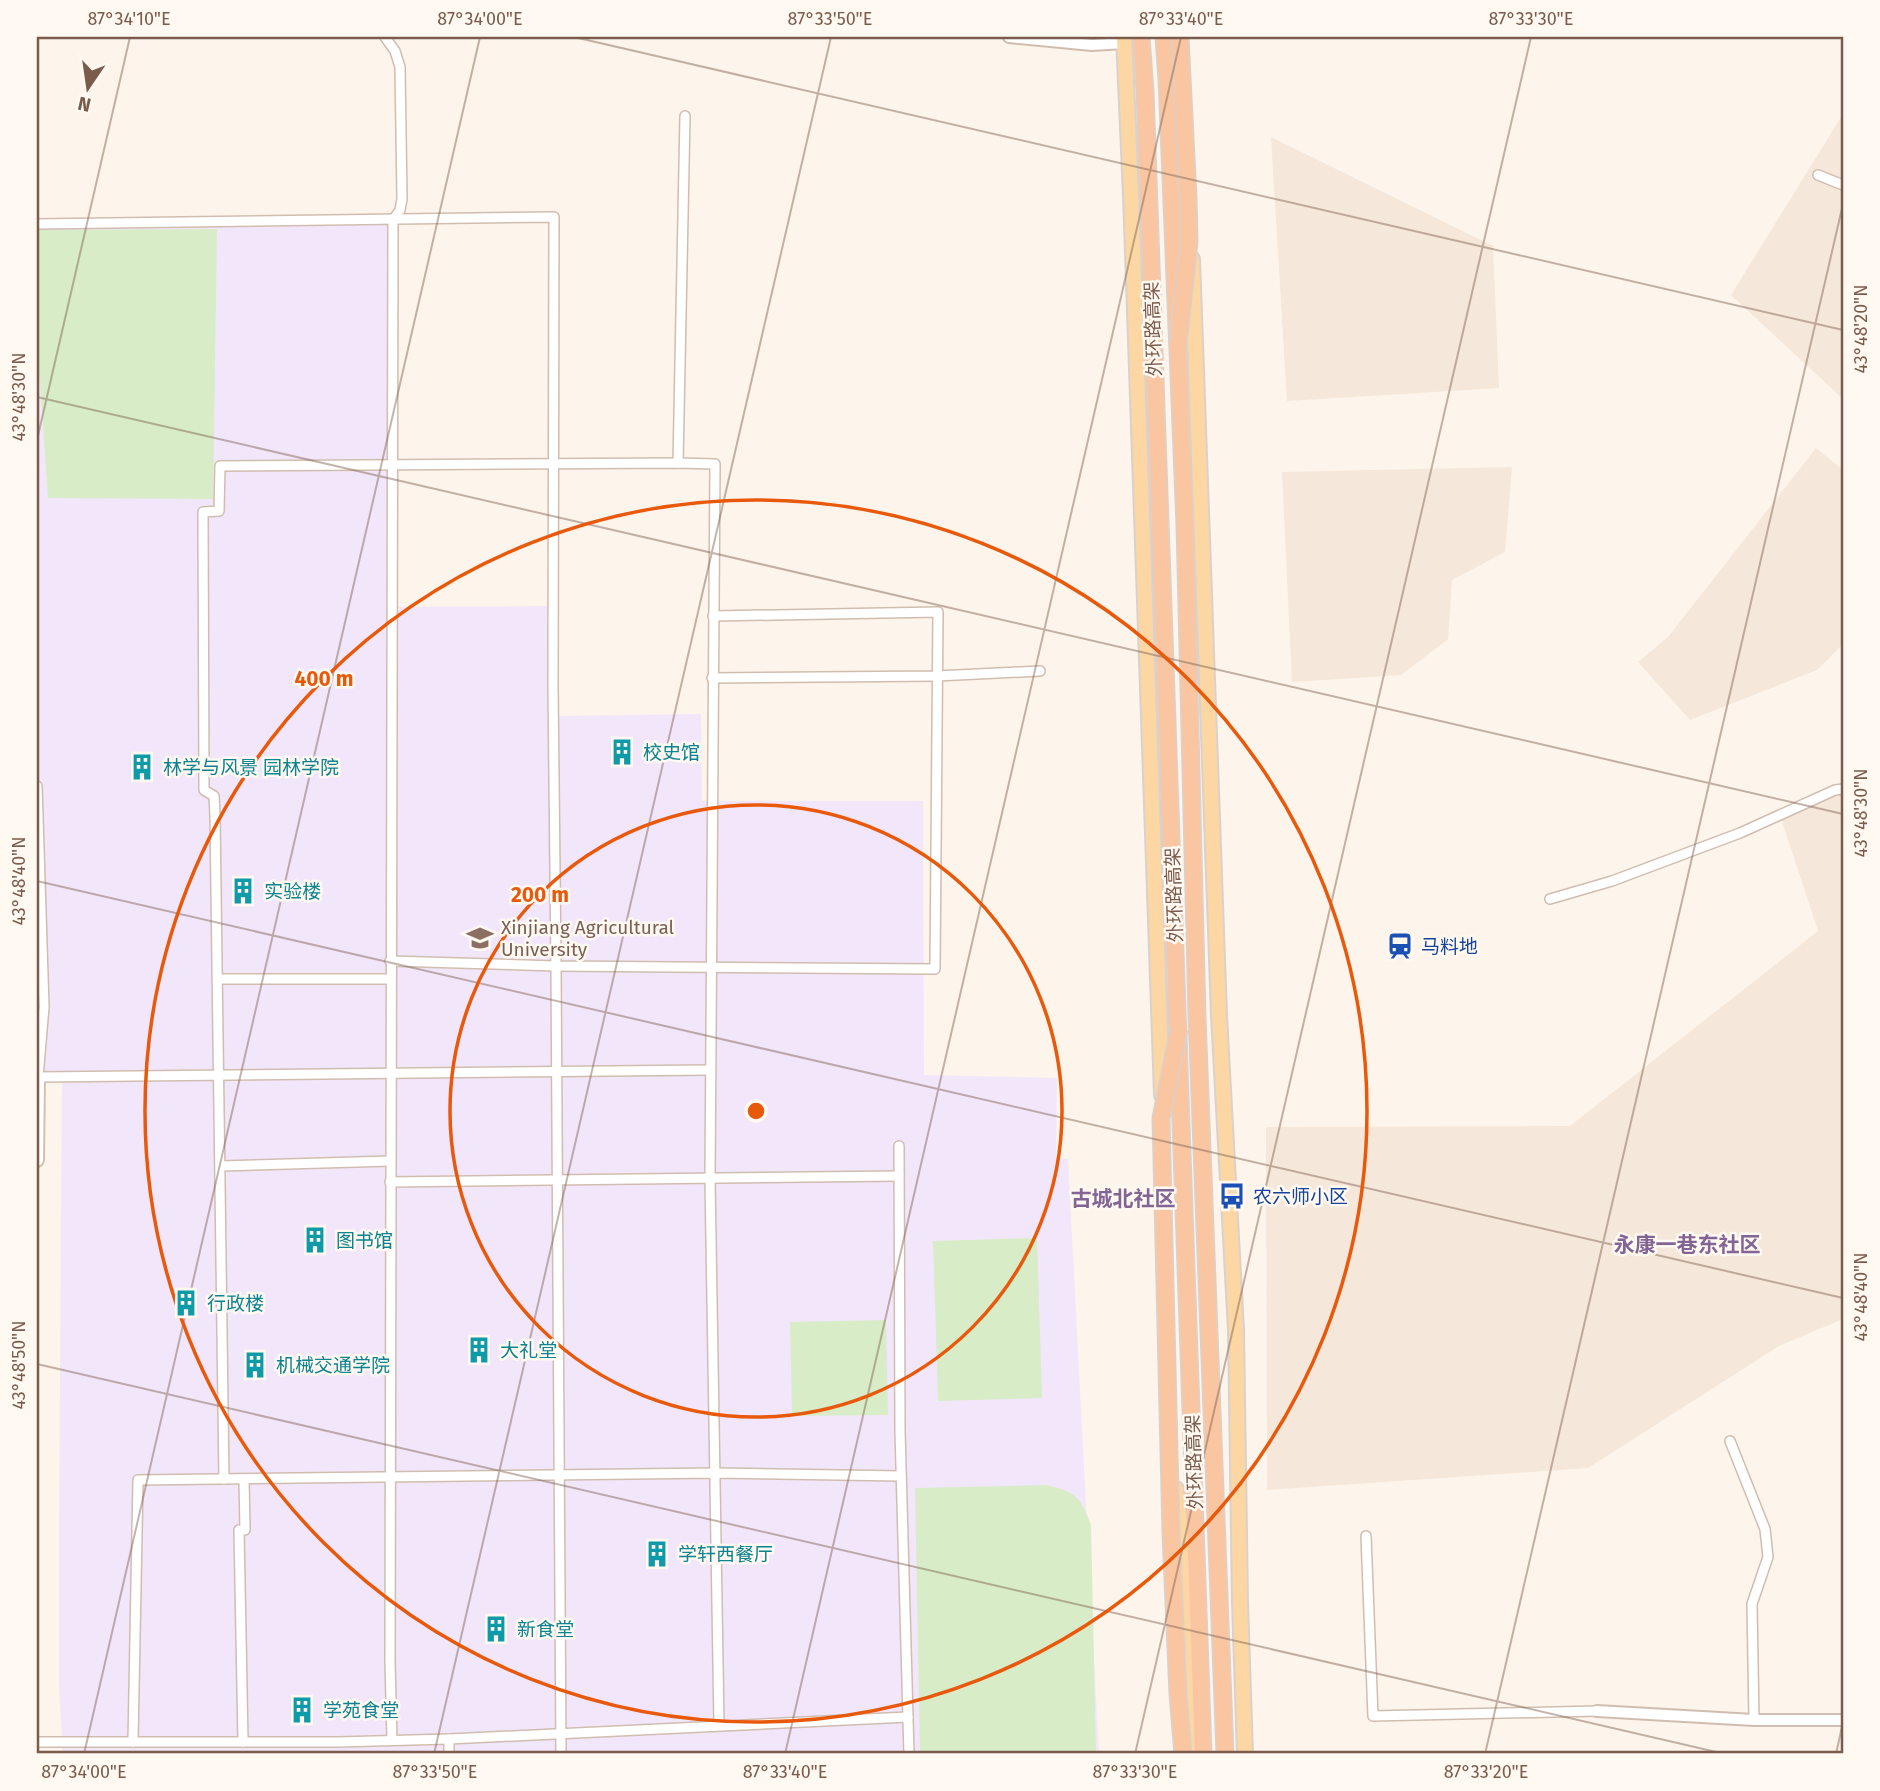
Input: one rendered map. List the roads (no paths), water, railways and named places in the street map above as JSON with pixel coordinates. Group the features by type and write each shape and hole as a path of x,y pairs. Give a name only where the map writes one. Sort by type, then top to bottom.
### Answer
{"highway":[{"name":"外环路高架","path":"1141,37 1179,1029 1203,1754"},
{"name":"外环路高架","path":"1164,37 1185,525 1197,1017 1225,1754"},
{"path":"1178,344 1189,242 1180,37"},
{"path":"1179,1029 1161,1118 1171,1534 1183,1754"}],"main road":[{"path":"1174,37 1190,182 1219,1015 1236,1330 1244,1754"},
{"path":"1124,40 1161,1033 1168,1421 1181,1533 1192,1754"},
{"path":"37,1077 37,1160"}],"street":[{"path":"386,37 395,51 400,67 402,199 400,210 393,220 391,464 389,1074 392,1740"},
{"path":"1009,37 1092,45 1124,40"},
{"path":"678,463 685,116"},
{"path":"1818,176 1843,185"},
{"path":"37,224 554,217 553,696 561,1754"},
{"path":"224,1479 214,796 204,790 203,512 219,511 220,466 715,464 709,1179 719,1725"},
{"path":"390,961 556,966 935,969 938,612 713,616"},
{"path":"712,678 937,676 1040,671"},
{"path":"37,786 44,1007 37,1077 709,1070"},
{"path":"1550,899 1612,881 1740,833 1835,790 1843,789"},
{"path":"218,979 390,979"},
{"path":"900,1146 901,1476 909,1754"},
{"path":"220,1166 390,1161"},
{"path":"390,1182 899,1176"},
{"path":"1730,1441 1765,1529 1768,1557 1752,1604 1754,1720"},
{"path":"134,1742 138,1480 715,1473 901,1476"},
{"path":"243,1742 239,1530 245,1530 244,1479"},
{"path":"1366,1536 1374,1716 1597,1711 1754,1720 1843,1720"},
{"path":"37,1742 338,1742 449,1739 908,1717"},
{"path":"449,1739 449,1754"},
{"path":"338,1742 338,1754"}],"place":[{"name":"校史馆","path":"622,752"},
{"name":"林学与风景 园林学院","path":"142,767"},
{"name":"实验楼","path":"243,891"},
{"name":"Xinjiang Agricultural University","path":"480,938"},
{"name":"马料地","path":"1400,946"},
{"name":"农六师小区","path":"1232,1196"},
{"name":"图书馆","path":"315,1240"},
{"name":"行政楼","path":"186,1303"},
{"name":"大礼堂","path":"479,1350"},
{"name":"机械交通学院","path":"255,1365"},
{"name":"学轩西餐厅","path":"657,1554"},
{"name":"新食堂","path":"496,1629"},
{"name":"学苑食堂","path":"302,1710"}],"district":[{"name":"古城北社区","path":"1123,1199"},
{"name":"永康一巷东社区","path":"1687,1245"}]}
